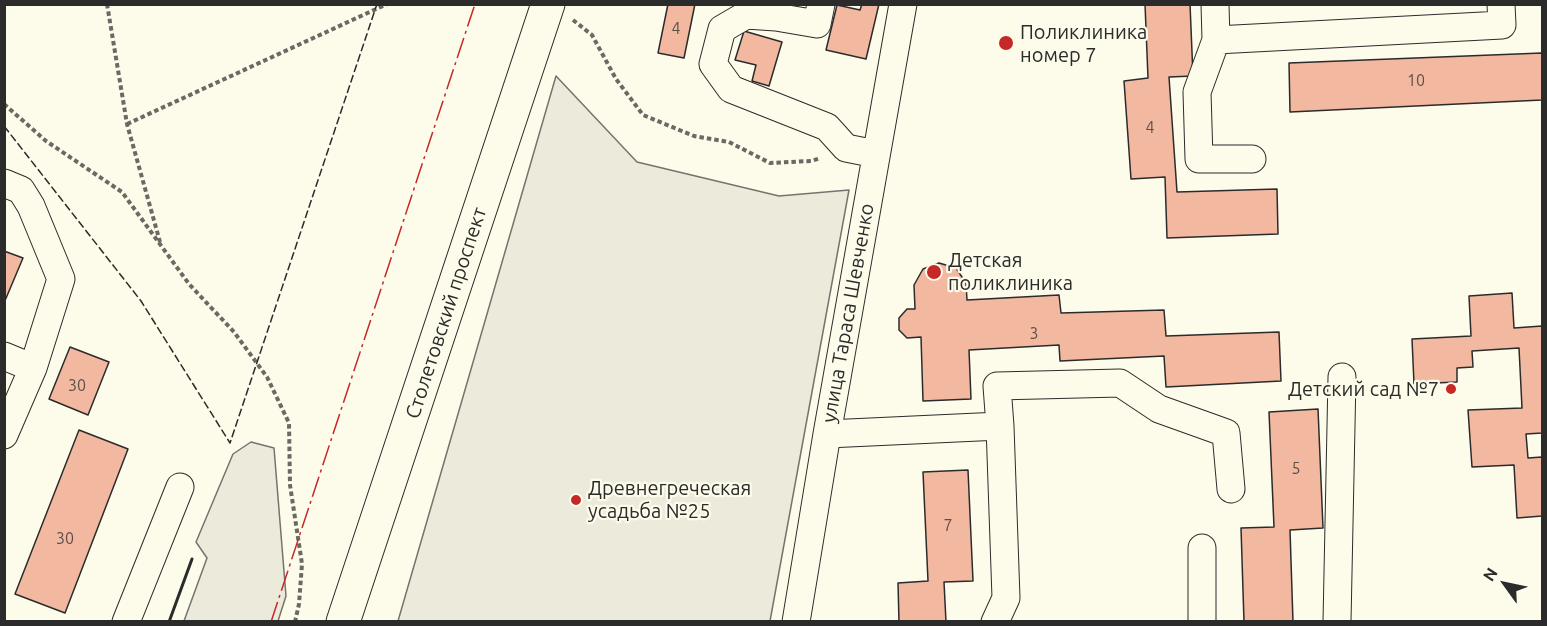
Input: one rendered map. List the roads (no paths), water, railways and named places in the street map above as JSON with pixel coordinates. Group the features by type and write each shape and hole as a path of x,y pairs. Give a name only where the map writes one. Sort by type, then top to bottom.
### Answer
{"main road":[{"name":"Столетовский проспект","path":"344,621 561,12"}],"street":[{"path":"821,4 818,24 757,10 746,15 722,29 713,64 731,89 827,127 846,148 876,154"},
{"name":"улица Тараса Шевченко","path":"796,621 903,4"},
{"path":"1215,4 1216,40 1197,92 1200,159 1252,159"},
{"path":"1216,40 1502,25 1501,4"},
{"path":"4,183 21,190 31,206 61,279 33,368 4,435"},
{"path":"4,356 33,368"},
{"path":"1337,621 1342,377"},
{"path":"995,621 1006,598 997,386 1119,383 1160,409 1226,433 1231,489"},
{"path":"827,434 1000,426"},
{"path":"126,621 180,487"},
{"path":"1202,548 1202,621"}],"place":[{"name":"Поликлиника номер 7","path":"1006,43"},
{"name":"Детская поликлиника","path":"934,272"},
{"name":"Детский сад №7","path":"1451,389"},
{"name":"Древнегреческая усадьба №25","path":"576,500"}]}
